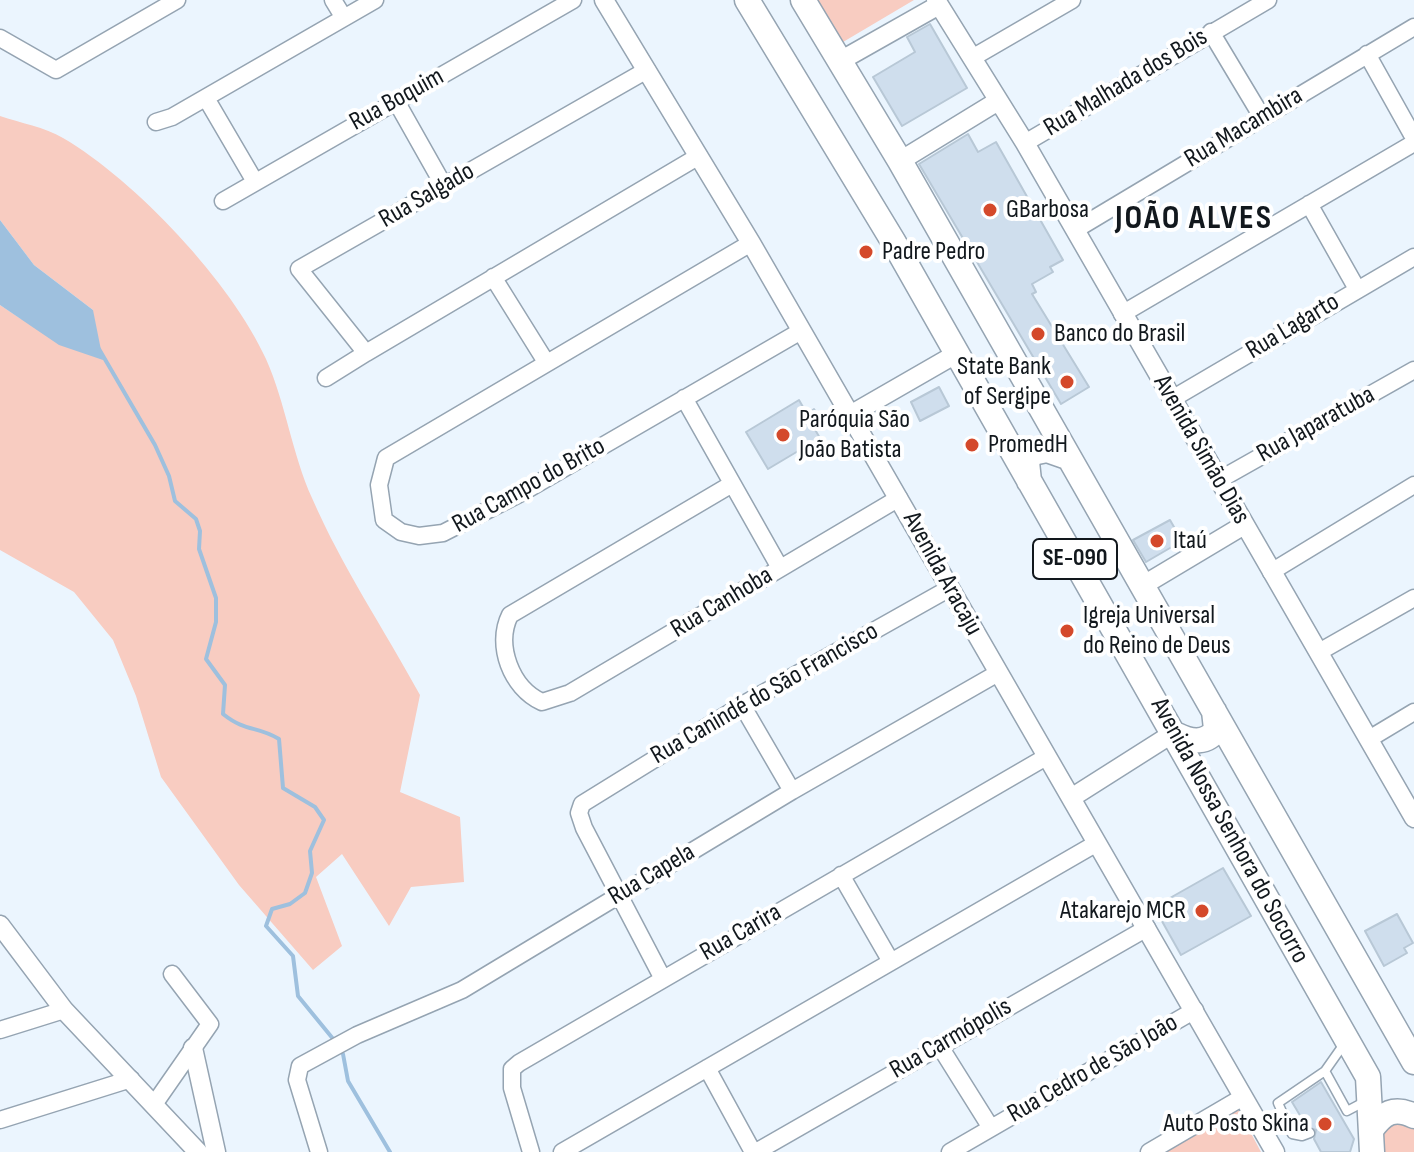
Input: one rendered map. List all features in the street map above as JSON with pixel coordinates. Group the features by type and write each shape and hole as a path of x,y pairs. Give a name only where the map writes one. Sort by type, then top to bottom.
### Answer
{"main road":[{"name":"Avenida Nossa Senhora do Socorro","path":"747,0 1176,734 1368,1077 1372,1141"},
{"name":"Avenida Nossa Senhora do Socorro","path":"803,0 900,161 1214,711 1313,891 1414,1062"},
{"path":"1029,481 1027,462 1032,453 1047,450 1067,457"},
{"path":"1176,734 1193,741 1212,736 1216,729 1214,711"},
{"path":"1372,1141 1386,1113 1402,1111 1414,1116"}],"street":[{"path":"0,38 56,70 177,0"},
{"path":"333,0 344,18"},
{"path":"156,122 206,98 375,0"},
{"name":"Rua Boquim","path":"223,201 254,180 573,0"},
{"name":"Avenida Aracaju","path":"604,0 751,243 1275,1152"},
{"path":"972,58 1072,0"},
{"name":"Rua Malhada dos Bois","path":"1025,143 1268,0"},
{"path":"840,61 938,2"},
{"name":"Avenida Simão Dias","path":"938,2 1025,143 1414,818"},
{"name":"Rua Macambira","path":"1075,230 1414,27"},
{"path":"1211,32 1262,117"},
{"path":"1122,314 1414,141 1367,54"},
{"name":"Rua Salgado","path":"366,353 299,269 647,70"},
{"path":"206,98 254,180"},
{"path":"396,101 444,186"},
{"path":"900,161 998,101"},
{"path":"326,378 699,156"},
{"path":"1309,204 1357,289"},
{"name":"Rua Campo do Brito","path":"751,243 386,458 379,493 387,524 419,536 443,533 523,492 801,331"},
{"name":"Rua Lagarto","path":"1172,399 1414,257"},
{"path":"493,277 546,362"},
{"path":"850,415 956,354"},
{"name":"Rua Japaratuba","path":"1219,480 1414,371"},
{"path":"684,398 780,568"},
{"name":"Rua Canhoba","path":"732,484 510,615 504,640 511,667 526,692 542,702 559,698 587,684 899,498"},
{"path":"1271,572 1414,485"},
{"path":"1142,586 1244,525"},
{"name":"Rua Canindé do São Francisco","path":"618,894 584,828 579,813 582,804 742,705 950,588"},
{"path":"1319,652 1414,598"},
{"name":"Rua Capela","path":"319,1152 297,1080 300,1066 368,1030 462,990 792,791 998,673"},
{"path":"742,705 792,791"},
{"path":"1369,739 1414,712"},
{"path":"1071,798 1176,734"},
{"name":"Rua Carira","path":"531,1152 512,1088 512,1069 1046,757"},
{"path":"562,1152 1097,843"},
{"path":"841,875 890,960"},
{"path":"618,894 663,979"},
{"path":"0,925 64,1010 155,1103 197,1152"},
{"name":"Rua Carmópolis","path":"754,1152 1147,928"},
{"path":"155,1103 210,1024 172,974"},
{"path":"0,1030 64,1010"},
{"name":"Rua Cedro de São João","path":"950,1152 1195,1010"},
{"path":"939,1045 991,1128"},
{"path":"193,1048 216,1152"},
{"path":"707,1068 754,1152"},
{"path":"0,1120 131,1079"},
{"path":"1149,1152 1243,1097"}],"lane":[{"path":"1310,1133 1302,1136 1292,1134 1278,1103 1325,1071 1347,1040"},
{"path":"1325,1071 1344,1113 1371,1098"}],"shaded area":[{"path":"812,0 914,0 838,45"},
{"path":"0,116 56,134 91,156 150,206 230,298 266,359 305,481 324,524 420,695 400,792 460,817 464,882 411,887 389,926 342,854 316,877 342,946 313,970 239,885 161,777 136,696 113,640 74,592 0,550 0,305 21,319 93,310 34,265 0,220"},
{"path":"1237,1107 1261,1152 1161,1152"},
{"path":"1389,1119 1414,1124 1414,1152 1378,1152"}],"water":[{"path":"0,220 34,265 93,310 103,360 59,345 0,305"}],"building":[{"path":"930,24 967,88 902,126 873,77 915,52 907,37"},
{"name":"GBarbosa","path":"968,134 978,152 996,142 1063,260 1050,267 1053,272 1032,284 1036,292 1032,294 1089,387 1061,404 919,164"},
{"path":"939,387 949,406 920,421 911,402"},
{"name":"Paróquia São João Batista","path":"799,400 807,414 814,409 823,423 814,428 820,438 768,469 746,432"},
{"name":"Itaú","path":"1170,520 1182,541 1146,562 1133,540"},
{"name":"Atakarejo MCR","path":"1223,868 1251,916 1181,955 1154,907"},
{"path":"1397,914 1413,943 1404,948 1407,953 1384,966 1365,931"},
{"name":"Auto Posto Skina","path":"1321,1082 1354,1139 1350,1152 1321,1152 1314,1139 1316,1130 1307,1127 1292,1102"}],"waterway":[{"path":"99,349 155,445 169,476 175,501 196,519 200,531 199,549 216,598 216,622 206,659 225,685 223,714 239,724 279,739 283,788 315,807 324,820 310,851 312,873 305,893 290,904 272,909 266,926 293,956 298,996 334,1040"},
{"path":"343,1054 348,1081 390,1152"}],"place":[{"name":"GBarbosa","path":"990,210"},
{"name":"Padre Pedro","path":"866,252"},
{"name":"Banco do Brasil","path":"1038,334"},
{"name":"State Bank of Sergipe","path":"1067,382"},
{"name":"Paróquia São João Batista","path":"783,435"},
{"name":"PromedH","path":"972,445"},
{"name":"Itaú","path":"1157,541"},
{"name":"Igreja Universal do Reino de Deus","path":"1067,631"},
{"name":"Atakarejo MCR","path":"1202,911"},
{"name":"Auto Posto Skina","path":"1325,1124"}],"district":[{"name":"JOÃO ALVES","path":"1194,219"}]}
